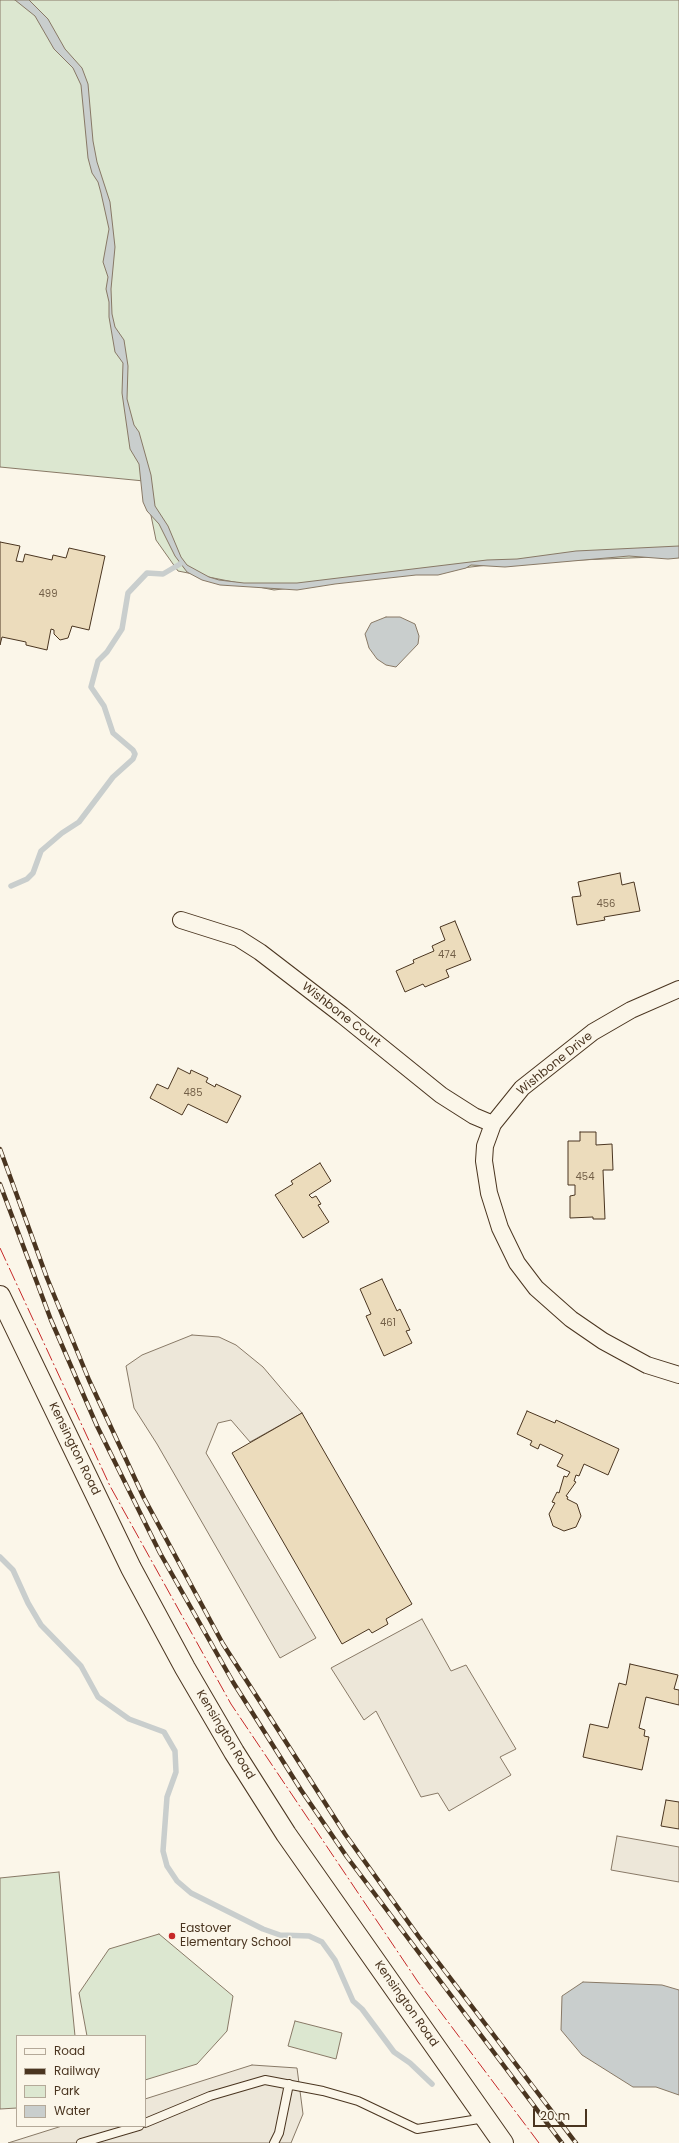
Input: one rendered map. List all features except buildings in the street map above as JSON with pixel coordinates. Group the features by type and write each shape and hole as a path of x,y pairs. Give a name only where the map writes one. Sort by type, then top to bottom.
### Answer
{"street":[{"name":"Wishbone Court","path":"181,920 238,938 260,952 342,1015 441,1095 474,1116 493,1124"},
{"name":"Wishbone Drive","path":"679,989 631,1010 579,1042 522,1088 493,1124 485,1146 484,1161 489,1194 507,1244 525,1276 553,1304 587,1331 641,1362 679,1375"},
{"name":"Kensington Road","path":"0,1296 131,1568 184,1668 234,1752 286,1834 503,2143"}],"lane":[{"path":"146,2124 210,2096 265,2080 323,2091 358,2101 417,2129 485,2118"},
{"path":"274,2143 279,2133 289,2084"},
{"path":"81,2143 136,2127"}],"green space":[{"path":"0,0 679,0 679,556 505,563 274,590 178,571 156,540 144,481 0,467"},
{"path":"59,1872 75,2035 16,2035 16,2108 0,2109 0,1878"},
{"path":"159,1934 233,1996 227,2031 197,2064 146,2080 146,2035 87,2035 79,1993 109,1949"},
{"path":"295,2021 342,2033 336,2059 288,2046"}],"shaded area":[{"path":"192,1335 219,1337 236,1345 263,1367 302,1413 250,1442 231,1420 218,1423 206,1453 316,1638 280,1658 157,1444 134,1408 126,1366 142,1355"},
{"path":"422,1619 451,1671 466,1665 516,1749 500,1757 511,1775 449,1811 438,1793 421,1797 376,1711 364,1720 331,1668"},
{"path":"617,1836 679,1847 679,1882 611,1870"},
{"path":"252,2065 297,2068 303,2114 291,2143 8,2143 59,2127 146,2127 146,2099"}],"water":[{"path":"15,0 29,0 48,19 65,49 82,68 88,84 93,141 97,162 110,202 115,247 111,289 112,314 115,327 124,340 128,366 127,399 134,425 139,432 151,475 155,506 168,526 181,557 187,565 209,577 219,580 244,583 297,583 487,560 517,559 576,551 679,546 679,558 668,559 629,556 505,567 471,565 466,568 438,575 416,575 335,584 297,590 220,585 202,580 187,572 175,556 159,524 147,511 143,502 139,464 130,449 122,393 123,363 115,352 106,289 108,277 103,262 109,229 98,182 92,173 88,158 81,85 73,68 54,49 35,16"},
{"path":"386,617 400,617 415,624 419,636 418,644 396,667 386,665 377,659 369,648 365,634 371,623"},
{"path":"583,1982 662,1985 679,1990 679,2095 656,2087 633,2087 582,2055 561,2030 562,1996"}],"waterway":[{"path":"11,886 27,879 33,873 41,851 62,833 79,822 113,777 133,759 135,754 133,750 113,733 104,706 91,687 98,661 107,652 122,629 128,593 147,573 163,574 180,564"},
{"path":"0,1557 13,1570 28,1603 41,1625 81,1666 98,1697 129,1719 164,1732 175,1751 176,1772 167,1797 163,1851 167,1866 177,1881 191,1893 263,1929 280,1935 309,1936 322,1942 335,1960 353,2001 362,2009 394,2052 410,2063 432,2084"}],"railway":[{"path":"0,1149 47,1278 89,1380 144,1498 223,1644 345,1834 419,1937 576,2143"},
{"path":"0,1184 51,1320 97,1426 160,1553 233,1682 301,1790 347,1857 562,2143"}],"power":[{"path":"0,1248 110,1486 231,1704 418,1982 539,2143"}],"place":[{"name":"Eastover Elementary School","path":"172,1936"}]}
